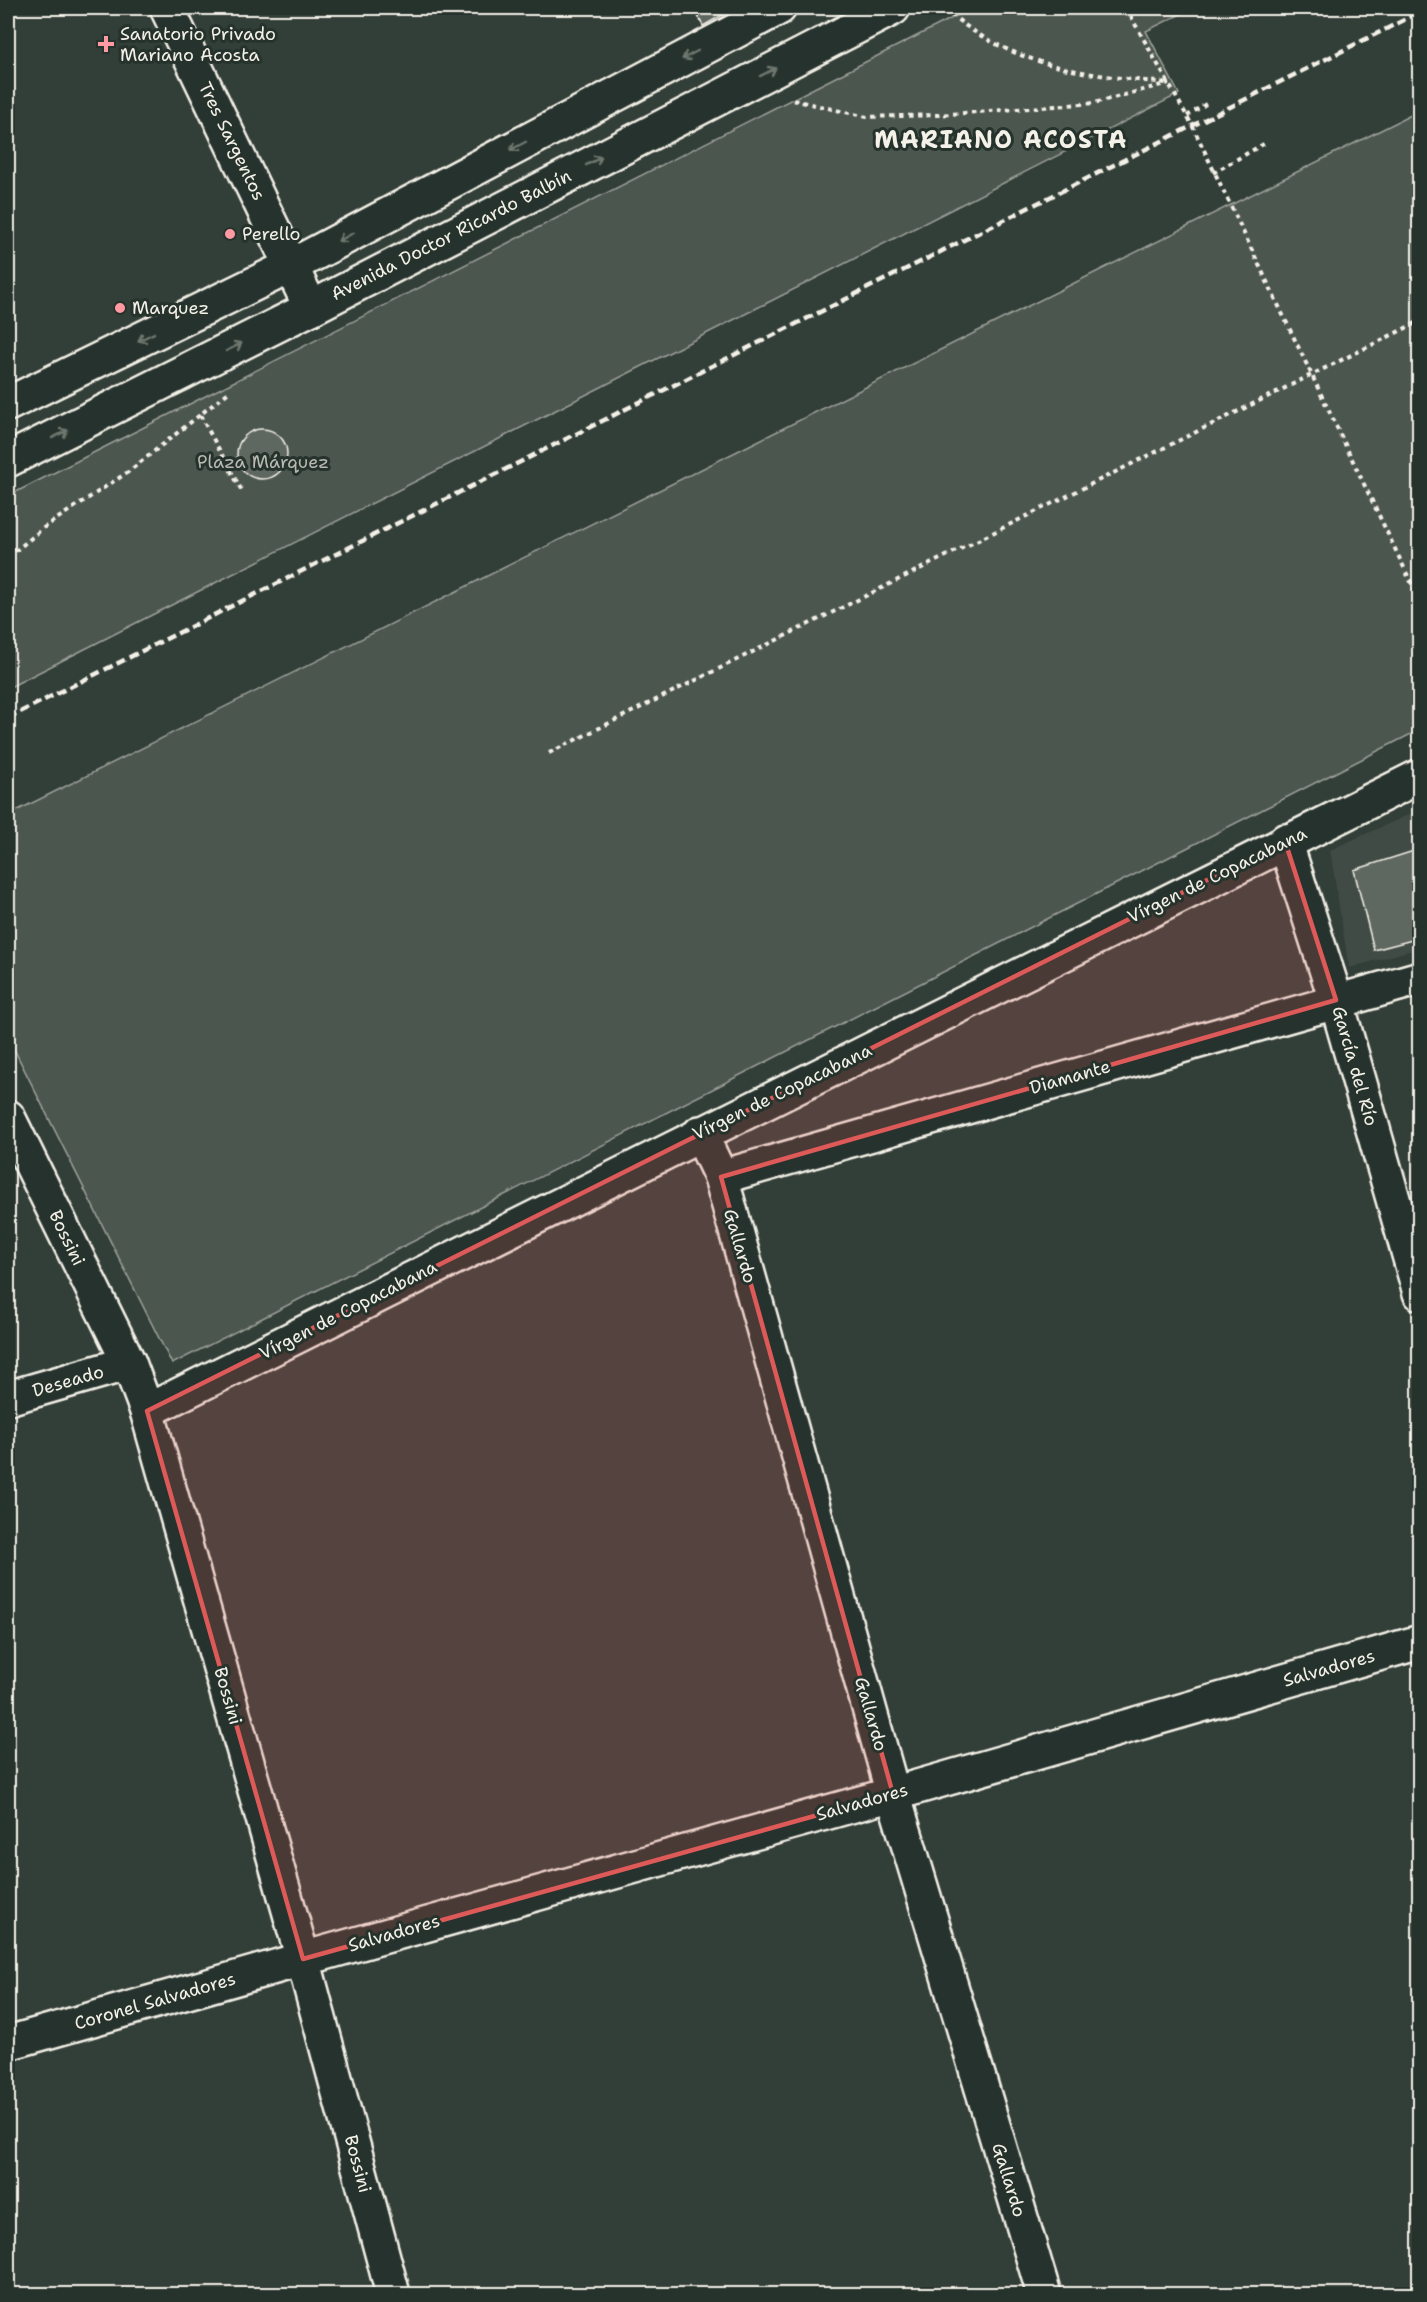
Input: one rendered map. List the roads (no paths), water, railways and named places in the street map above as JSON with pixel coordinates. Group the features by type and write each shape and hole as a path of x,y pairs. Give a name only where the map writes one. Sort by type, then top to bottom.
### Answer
{"street":[{"name":"Tres Sargentos","path":"167,8 293,265 311,308"},
{"path":"8,404 293,265 779,8"},
{"name":"Avenida Doctor Ricardo Balbín","path":"8,460 311,308 886,9"},
{"name":"Vírgen de Copacabana","path":"147,1411 1419,776"},
{"name":"García del Río","path":"1285,841 1336,1000 1419,1293"},
{"name":"Diamante","path":"721,1177 1419,978"},
{"name":"Bossini","path":"8,1117 129,1363 147,1411 303,1959 393,2295"},
{"name":"Gallardo","path":"700,1133 721,1177 893,1794 1044,2295"},
{"name":"Deseado","path":"8,1398 129,1363"},
{"name":"Salvadores","path":"303,1959 893,1794 1419,1642"},
{"name":"Coronel Salvadores","path":"8,2043 303,1959"}],"railway":[{"path":"8,718 1420,12"}],"place":[{"name":"Sanatorio Privado Mariano Acosta","path":"106,44"},
{"name":"Perello","path":"230,234"},
{"name":"Marquez","path":"120,308"}],"district":[{"name":"MARIANO ACOSTA","path":"1001,140"}],"park label":[{"name":"Plaza Márquez","path":"263,462"}]}
